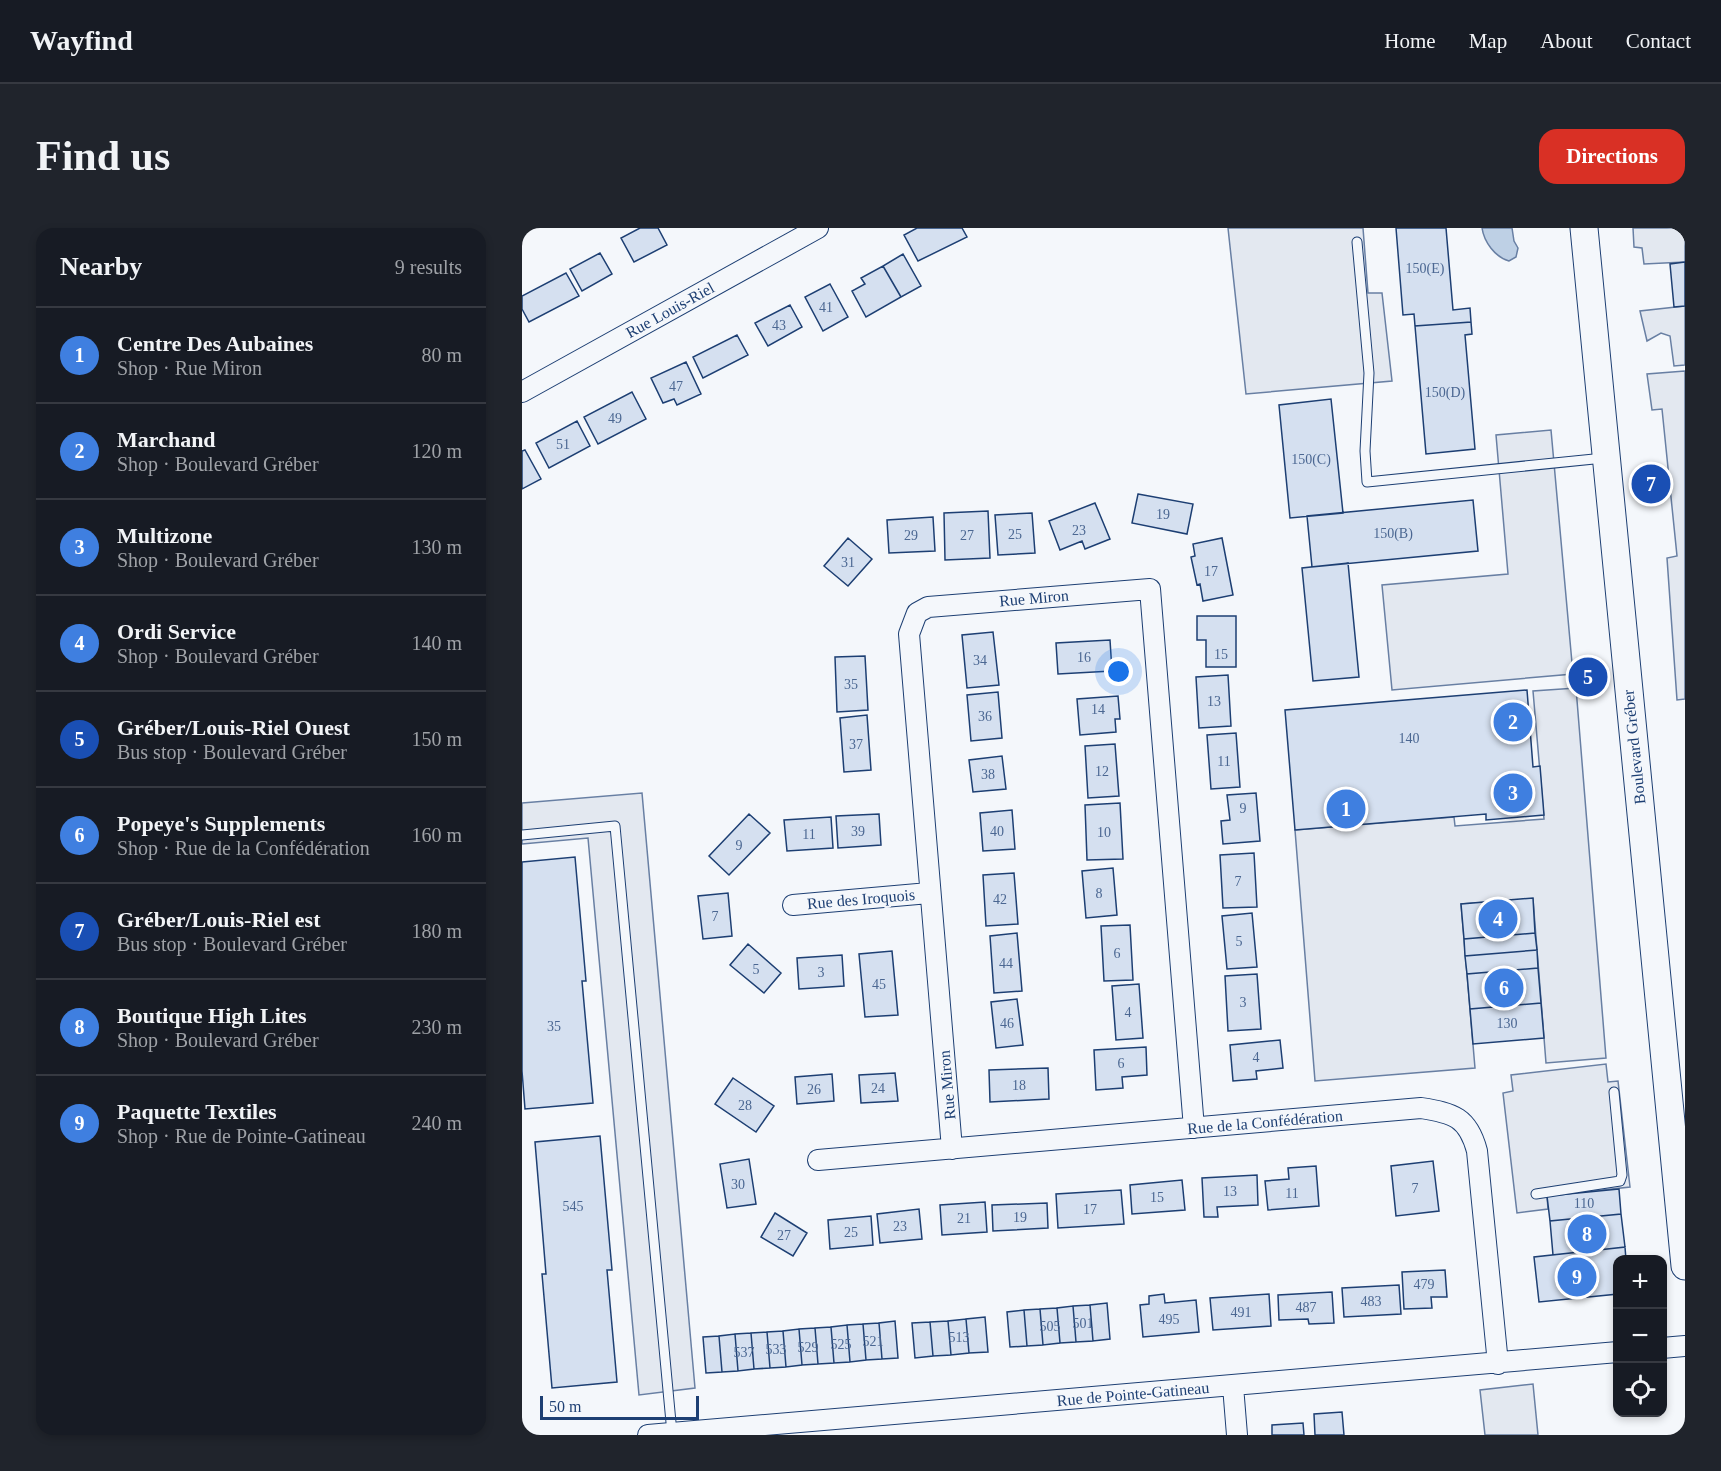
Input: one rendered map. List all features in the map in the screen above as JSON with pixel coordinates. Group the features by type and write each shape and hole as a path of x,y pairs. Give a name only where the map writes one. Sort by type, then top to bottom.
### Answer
{"main road":[{"name":"Boulevard Gréber","path":"1584,228 1685,1266"}],"street":[{"name":"Rue Louis-Riel","path":"522,392 818,228"},
{"name":"Rue Miron","path":"952,1149 909,634 917,613 928,607 1150,589 1194,1128"},
{"name":"Rue des Iroquois","path":"793,906 929,893"},
{"name":"Rue de la Confédération","path":"818,1160 1421,1108 1443,1112 1460,1119 1472,1133 1477,1151 1498,1364"},
{"path":"1667,1348 1685,1346"},
{"name":"Rue de Pointe-Gatineau","path":"648,1435 878,1425 1233,1386 1613,1352"},
{"path":"1233,1386 1237,1435"}],"lane":[{"path":"1357,242 1369,373 1365,452 1367,482 1606,458"},
{"path":"522,835 615,826 672,1433"},
{"path":"1536,1194 1620,1181 1622,1175 1614,1092"}],"shaded area":[{"path":"1228,228 1363,228 1368,293 1382,293 1392,381 1246,394"},
{"path":"1633,228 1685,228 1685,262 1644,264 1642,248 1634,247"},
{"path":"1685,306 1685,365 1674,366 1670,336 1661,333 1647,341 1640,311"},
{"path":"1685,371 1685,699 1677,700 1667,558 1677,556 1662,409 1652,410 1647,374"},
{"path":"1551,430 1573,674 1392,690 1382,585 1508,574 1496,435"},
{"path":"1576,688 1606,1058 1546,1063 1533,899 1461,904 1475,1068 1315,1081 1295,830 1454,817 1455,826 1544,819 1533,691"},
{"path":"642,793 695,1388 639,1395 588,838 522,844 522,803"},
{"path":"1606,1064 1608,1082 1618,1081 1630,1187 1547,1196 1548,1209 1517,1213 1503,1093 1513,1091 1511,1075"},
{"path":"1533,1384 1538,1435 1485,1435 1480,1390"}],"water":[{"path":"1482,228 1512,228 1514,241 1518,248 1516,257 1509,261 1495,252 1488,244"}],"building":[{"path":"640,228 658,228 667,245 634,262 621,238"},
{"path":"917,228 962,228 967,237 918,261 904,235"},
{"path":"1396,228 1446,228 1453,310 1470,308 1471,322 1415,326 1414,314 1403,315"},
{"path":"600,253 612,274 582,291 570,269"},
{"path":"903,254 921,286 901,297 883,266"},
{"path":"1685,262 1685,306 1674,307 1670,264"},
{"path":"883,266 901,297 866,317 852,291 865,284 861,278"},
{"path":"566,273 579,296 529,322 522,309 522,296"},
{"path":"830,284 848,317 823,331 805,297"},
{"path":"790,305 802,327 768,346 755,323"},
{"path":"1471,322 1472,334 1465,335 1475,449 1426,454 1415,326"},
{"path":"737,335 748,355 703,378 693,357"},
{"path":"686,362 701,394 677,405 674,399 663,403 651,378"},
{"path":"632,392 646,419 598,444 584,417"},
{"path":"1331,399 1343,513 1290,518 1279,405"},
{"path":"577,421 590,446 549,468 536,443"},
{"path":"525,450 541,479 522,489 522,451"},
{"path":"1138,494 1193,504 1187,534 1132,523"},
{"path":"1473,500 1478,551 1312,567 1307,516"},
{"path":"1095,503 1110,539 1085,549 1082,541 1060,550 1049,521"},
{"path":"988,511 990,558 945,560 944,513"},
{"path":"1032,513 1035,553 998,555 995,515"},
{"path":"933,517 935,551 889,553 887,520"},
{"path":"848,538 872,559 848,586 824,566"},
{"path":"1222,538 1233,595 1203,601 1191,557 1195,556 1193,544"},
{"path":"1348,563 1359,677 1313,681 1302,568"},
{"path":"1197,616 1236,616 1236,667 1206,667 1206,640 1197,640"},
{"path":"993,632 999,685 967,688 962,635"},
{"path":"1110,640 1112,671 1058,674 1056,643"},
{"path":"865,656 868,710 837,712 835,657"},
{"path":"1228,675 1231,726 1199,728 1196,677"},
{"path":"1527,690 1533,767 1540,766 1544,815 1486,820 1486,814 1295,830 1285,710"},
{"path":"998,692 1002,738 971,741 967,695"},
{"path":"1118,696 1120,719 1115,719 1116,732 1080,735 1077,699"},
{"path":"867,715 871,770 844,772 840,718"},
{"path":"1236,733 1240,787 1211,789 1207,735"},
{"path":"1115,744 1119,796 1088,798 1085,746"},
{"path":"1002,756 1006,789 973,792 969,760"},
{"path":"1256,793 1260,841 1223,844 1221,821 1230,820 1227,795"},
{"path":"1120,803 1123,859 1087,860 1085,805"},
{"path":"1012,810 1015,849 983,851 980,813"},
{"path":"749,814 770,833 729,875 709,856"},
{"path":"879,814 881,845 838,848 836,816"},
{"path":"831,817 833,848 787,851 784,820"},
{"path":"1254,853 1257,907 1223,908 1220,855"},
{"path":"575,857 586,981 582,981 593,1103 525,1109 522,1071 522,862"},
{"path":"1113,868 1117,915 1086,918 1082,871"},
{"path":"1014,873 1018,924 986,926 983,875"},
{"path":"728,893 732,936 703,939 698,896"},
{"path":"1533,898 1535,933 1464,939 1461,904"},
{"path":"1252,913 1257,967 1227,969 1222,916"},
{"path":"1130,925 1133,980 1104,981 1101,926"},
{"path":"1017,933 1022,991 994,993 990,936"},
{"path":"1535,933 1537,950 1465,956 1464,939"},
{"path":"748,944 781,973 764,993 730,965"},
{"path":"1537,950 1538,968 1467,974 1465,956"},
{"path":"892,951 898,1015 865,1017 859,954"},
{"path":"842,955 844,986 799,989 797,958"},
{"path":"1538,968 1541,1003 1470,1009 1467,974"},
{"path":"1257,974 1261,1029 1228,1031 1225,976"},
{"path":"1139,984 1143,1038 1116,1040 1112,986"},
{"path":"1017,999 1023,1045 996,1048 991,1002"},
{"path":"1541,1003 1544,1038 1473,1044 1470,1009"},
{"path":"1280,1040 1283,1068 1256,1071 1257,1079 1233,1081 1230,1045"},
{"path":"1146,1047 1147,1075 1122,1077 1123,1088 1096,1090 1094,1050"},
{"path":"1048,1068 1049,1099 990,1102 989,1070"},
{"path":"895,1073 898,1101 861,1103 859,1075"},
{"path":"832,1074 834,1101 797,1104 795,1077"},
{"path":"733,1078 774,1106 756,1132 715,1104"},
{"path":"600,1136 612,1270 607,1270 617,1382 552,1388 542,1274 546,1274 535,1142"},
{"path":"749,1159 756,1204 727,1208 720,1164"},
{"path":"1433,1161 1439,1211 1396,1216 1391,1166"},
{"path":"1316,1166 1319,1206 1268,1210 1265,1181 1289,1179 1288,1168"},
{"path":"1257,1175 1258,1205 1217,1207 1218,1217 1204,1217 1202,1178"},
{"path":"1182,1180 1185,1210 1132,1214 1130,1185"},
{"path":"1619,1189 1621,1214 1550,1221 1547,1196"},
{"path":"1121,1190 1124,1224 1058,1228 1056,1194"},
{"path":"985,1202 987,1232 942,1235 940,1205"},
{"path":"1047,1203 1048,1228 993,1231 992,1205"},
{"path":"919,1209 922,1239 880,1243 877,1214"},
{"path":"775,1213 807,1233 793,1256 761,1237"},
{"path":"1621,1214 1625,1247 1553,1255 1550,1221"},
{"path":"871,1216 873,1245 830,1249 828,1220"},
{"path":"1625,1247 1626,1255 1613,1255 1613,1295 1539,1302 1534,1257"},
{"path":"1445,1270 1447,1297 1431,1297 1432,1308 1404,1309 1402,1272"},
{"path":"1399,1285 1401,1314 1344,1317 1342,1288"},
{"path":"1332,1292 1334,1323 1309,1324 1308,1319 1279,1320 1278,1295"},
{"path":"1164,1294 1165,1303 1196,1300 1199,1332 1143,1337 1140,1305 1149,1304 1149,1296"},
{"path":"1269,1294 1271,1326 1213,1330 1210,1298"},
{"path":"1107,1303 1110,1339 1093,1341 1090,1305"},
{"path":"1090,1305 1093,1341 1076,1342 1073,1306"},
{"path":"1073,1306 1076,1342 1060,1343 1057,1308"},
{"path":"1057,1308 1060,1343 1043,1345 1040,1309"},
{"path":"1040,1309 1043,1345 1027,1346 1024,1310"},
{"path":"1024,1310 1027,1346 1010,1347 1007,1312"},
{"path":"985,1317 988,1352 969,1353 966,1319"},
{"path":"966,1319 969,1353 951,1355 948,1321"},
{"path":"895,1321 898,1358 882,1359 879,1323"},
{"path":"948,1321 951,1355 933,1356 930,1322"},
{"path":"930,1322 933,1356 915,1358 912,1323"},
{"path":"879,1323 882,1359 866,1360 863,1324"},
{"path":"863,1324 866,1360 850,1362 847,1325"},
{"path":"847,1325 850,1362 834,1363 831,1327"},
{"path":"831,1327 834,1363 818,1364 815,1328"},
{"path":"815,1328 818,1364 802,1365 799,1329"},
{"path":"799,1329 802,1365 786,1367 783,1331"},
{"path":"783,1331 786,1367 770,1368 767,1332"},
{"path":"767,1332 770,1368 754,1369 751,1333"},
{"path":"751,1333 754,1369 738,1371 735,1334"},
{"path":"735,1334 738,1371 722,1372 719,1336"},
{"path":"719,1336 722,1372 706,1373 703,1337"},
{"path":"1342,1412 1344,1435 1315,1435 1314,1414"},
{"path":"1303,1423 1304,1435 1272,1435 1272,1425"}],"place":[{"name":"Gréber/Louis-Riel est","path":"1651,484"},
{"name":"Gréber/Louis-Riel Ouest","path":"1588,677"},
{"name":"Marchand","path":"1513,722"},
{"name":"Multizone","path":"1513,793"},
{"name":"Centre Des Aubaines","path":"1346,809"},
{"name":"Ordi Service","path":"1498,919"},
{"name":"Popeye's Supplements","path":"1504,988"},
{"name":"Boutique High Lites","path":"1587,1234"},
{"name":"Paquette Textiles","path":"1577,1277"}]}
